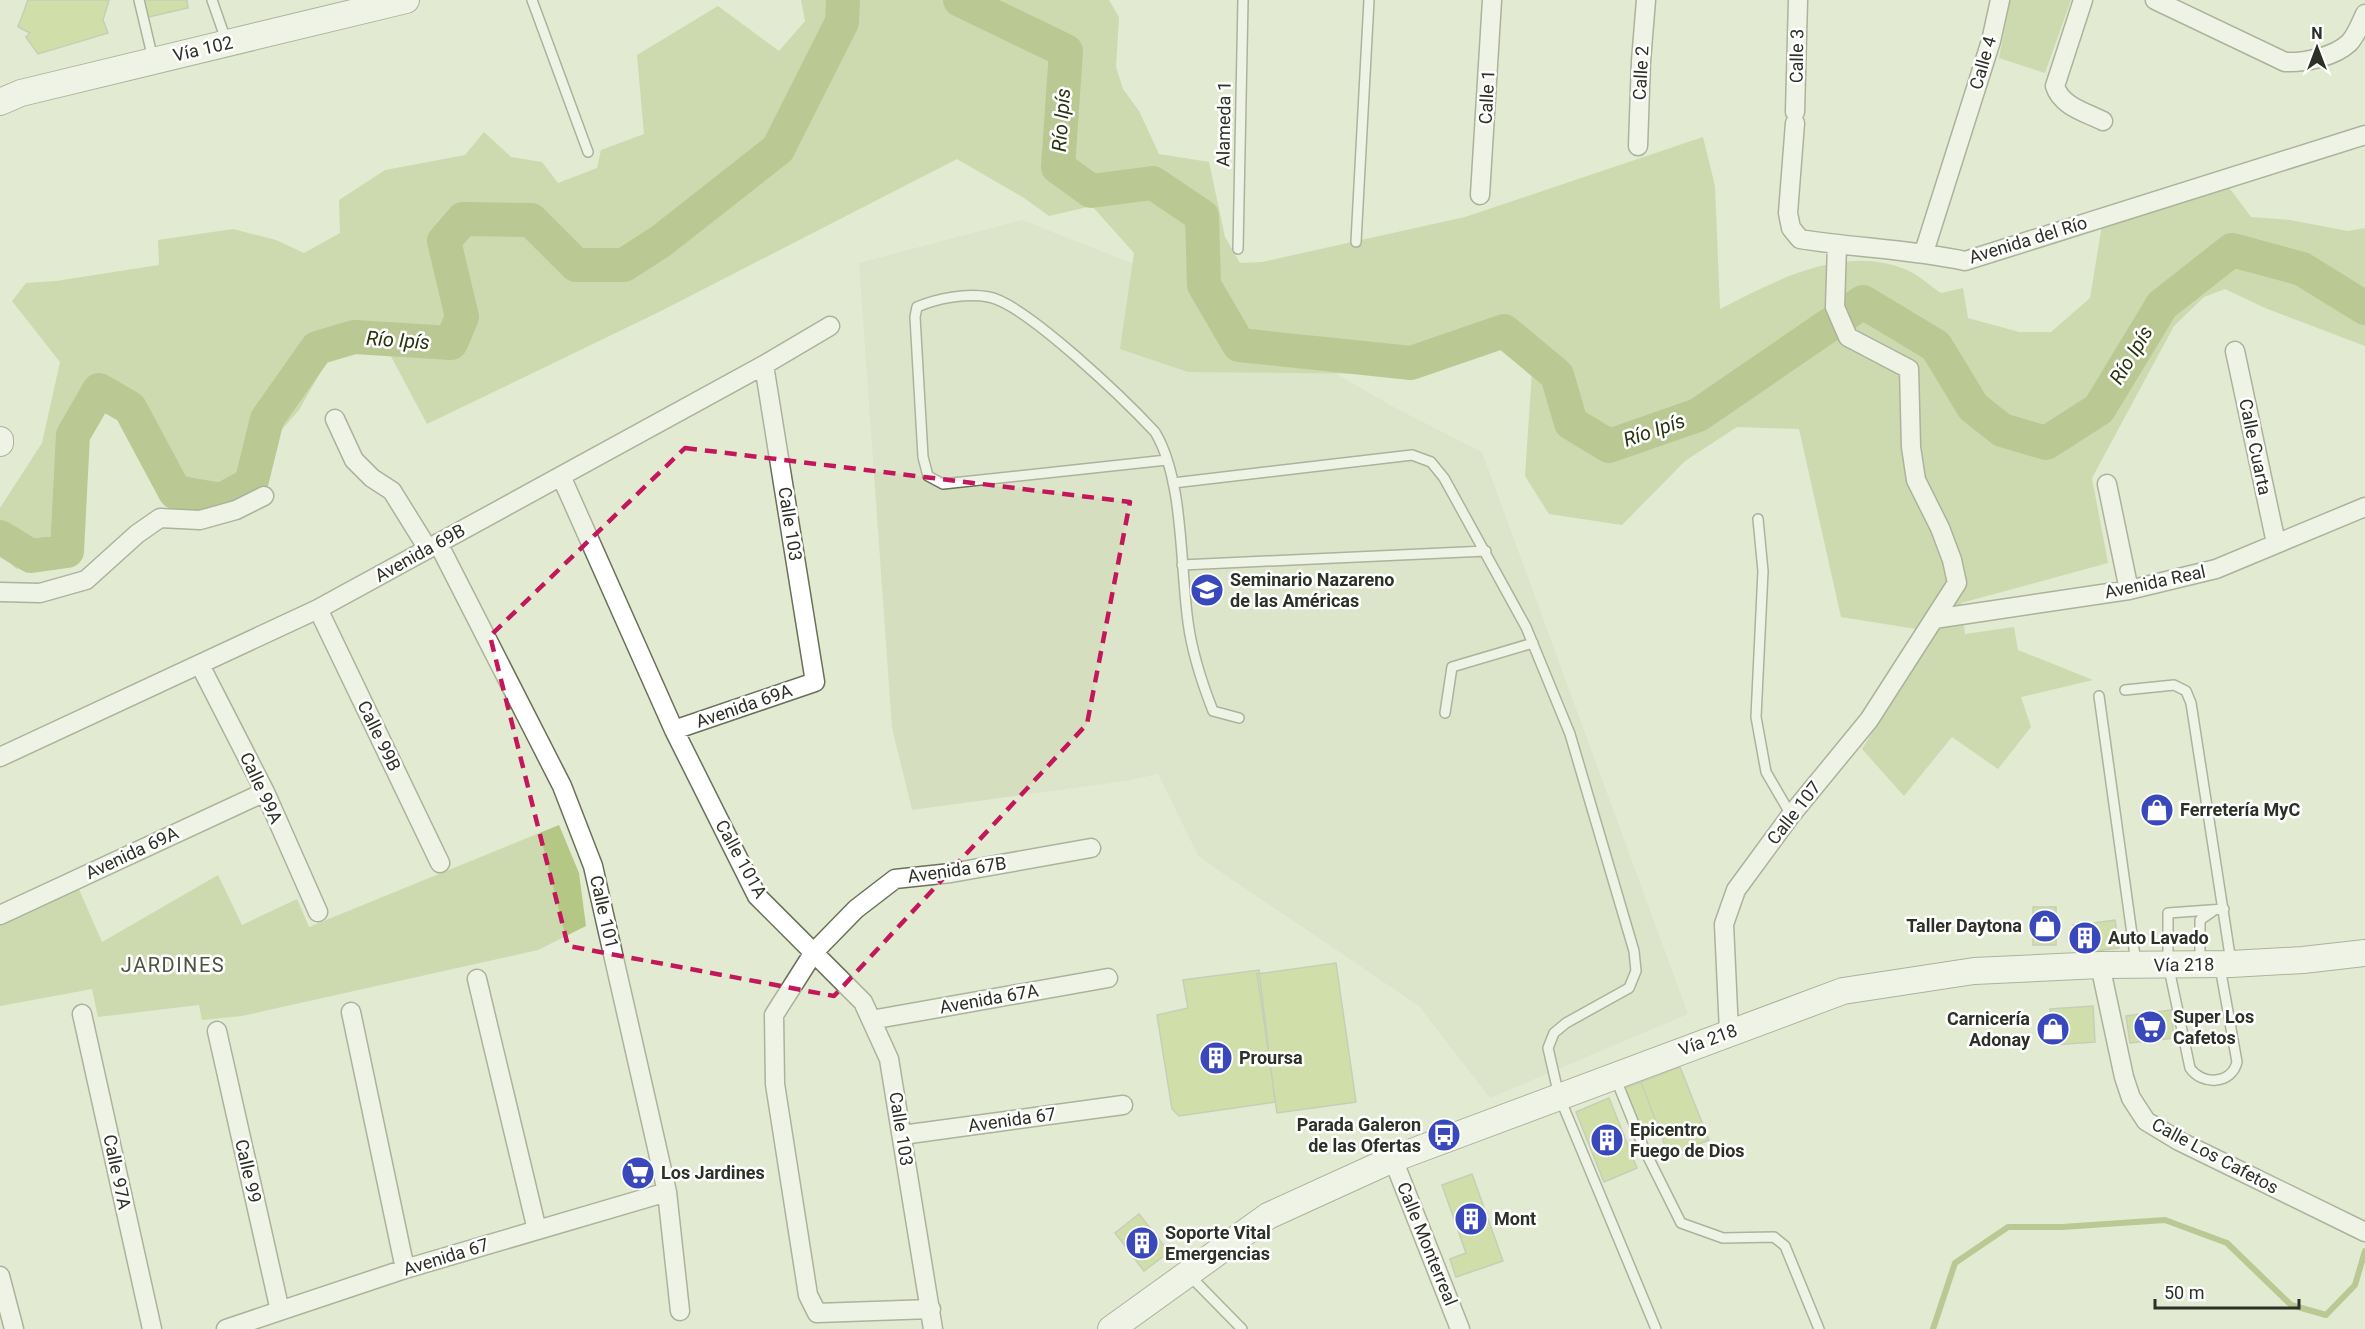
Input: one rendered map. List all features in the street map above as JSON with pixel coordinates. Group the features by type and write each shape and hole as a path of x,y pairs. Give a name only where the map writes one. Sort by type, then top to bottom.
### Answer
{"main road":[{"name":"Vía 102","path":"7,95 406,0"},
{"name":"Vía 218","path":"1112,1329 1268,1216 1393,1159 1843,991 1974,972 2100,965 2217,964 2303,960 2365,953"}],"street":[{"name":"Calle 1","path":"1480,195 1492,0"},
{"name":"Calle 2","path":"1638,146 1646,0"},
{"name":"Calle 3","path":"1795,117 1798,0"},
{"name":"Calle 4","path":"1924,252 1965,126 2000,0"},
{"path":"2083,0 2057,74 2055,86 2058,95 2065,102 2103,121"},
{"path":"2155,0 2285,62 2313,59 2349,43 2365,14"},
{"name":"Avenida del Río","path":"1795,117 1788,213 1791,228 1800,239 1837,245 1924,252 1965,261 2365,135"},
{"name":"Calle 107","path":"1729,1032 1724,924 1736,890 1791,815 1869,720 1957,583 1940,528 1916,480 1911,447 1912,414 1908,369 1848,337 1835,308 1837,245"},
{"name":"Avenida 69B","path":"0,757 318,609 764,365 830,326"},
{"name":"Calle Cuarta","path":"2235,351 2276,543"},
{"name":"Calle 103","path":"764,365 815,682"},
{"name":"Calle 101","path":"335,419 354,460 372,478 392,491 433,546 562,786 593,866 667,1192 680,1311"},
{"name":"Calle 101A","path":"561,476 674,730 757,896 814,952"},
{"path":"2106,484 2129,590"},
{"path":"0,592 40,593 86,580 137,534 160,518 201,520 236,510 264,496"},
{"name":"Avenida Real","path":"1934,619 2129,590 2216,569 2365,507"},
{"name":"Calle 99B","path":"318,609 440,864"},
{"name":"Calle 99A","path":"201,665 265,792 318,912"},
{"name":"Avenida 69A","path":"674,730 815,682"},
{"name":"Avenida 69A","path":"0,915 265,792"},
{"name":"Avenida 67B","path":"814,952 856,909 895,879 951,873 1091,848"},
{"path":"814,952 774,1015 776,1084 808,1295 817,1313 931,1309"},
{"name":"Calle 103","path":"814,952 862,1002 889,1059 933,1329"},
{"name":"Calle Los Cafetos","path":"2100,965 2124,1077 2131,1098 2146,1121 2179,1142 2365,1232"},
{"path":"477,978 537,1230"},
{"name":"Avenida 67A","path":"871,1020 1108,978"},
{"path":"351,1012 405,1269"},
{"name":"Calle 97A","path":"82,1014 152,1329"},
{"name":"Calle 99","path":"217,1031 280,1311"},
{"name":"Avenida 67","path":"902,1135 1123,1105"},
{"name":"Calle Monterreal","path":"1393,1159 1460,1329"},
{"name":"Avenida 67","path":"226,1329 405,1269 667,1192"},
{"path":"0,1276 14,1329"}],"lane":[{"path":"139,0 154,61"},
{"path":"212,0 228,44"},
{"path":"532,0 588,152"},
{"name":"Alameda 1","path":"1238,249 1243,0"},
{"path":"1356,242 1369,0"},
{"path":"1167,460 943,484 928,476 923,457 915,317 917,307 960,296 990,297 1007,305 1048,332 1155,432 1164,447 1173,483 1188,624 1202,683 1213,711 1239,718"},
{"path":"1173,483 1412,455 1431,462 1444,478 1486,551 1533,643 1570,734 1634,951 1636,971 1629,988 1566,1023 1554,1034 1548,1048 1559,1096 1656,1329"},
{"path":"1758,519 1763,572 1755,717 1766,772 1791,815"},
{"path":"1182,565 1486,551"},
{"path":"1445,713 1452,667 1533,643"},
{"path":"2125,690 2174,685 2186,691 2191,703 2224,909 2217,964"},
{"path":"2099,696 2137,965"},
{"path":"2214,910 2200,920 2217,964 2237,1062 2235,1071 2228,1077 2206,1081 2196,1076 2190,1068 2168,964 2168,913 2224,909"},
{"path":"1614,1075 1645,1151 1681,1223 1723,1238 1774,1237 1785,1246 1819,1329"},
{"path":"1187,1274 1242,1329"}],"highlighted area":[{"path":"685,448 1130,502 1087,724 834,996 568,946 490,636"}],"shaded area":[{"name":"Seminario Nazareno de las Américas","path":"1022,220 1172,279 1397,409 1482,452 1688,1014 1490,1098 1419,1006 1199,857 1158,774 1125,781 912,810 892,728 859,263"}],"green space":[{"path":"801,0 1109,0 1119,17 1116,67 1123,89 1139,111 1159,154 1209,162 1225,237 1240,263 1262,262 1465,217 1703,137 1715,186 1720,309 1786,277 1834,263 1859,261 1883,263 1907,270 1941,293 1963,288 1968,318 2019,332 2051,332 2090,298 2103,219 2227,185 2251,217 2290,220 2348,231 2365,228 2365,346 2265,308 2225,289 2204,297 2174,326 2092,478 2108,563 1961,603 1965,634 2014,627 2018,650 2093,680 2021,697 2031,727 1998,769 1952,737 1904,796 1862,749 1933,635 1916,629 1841,617 1799,429 1737,427 1685,461 1622,525 1549,514 1525,476 1532,372 1506,343 1398,374 1188,372 1120,349 1134,253 1092,206 1049,216 1024,198 957,159 661,311 427,424 386,347 328,359 299,410 244,473 222,490 181,485 142,406 99,384 70,419 62,522 50,562 16,569 0,553 0,508 42,443 60,362 12,301 26,283 56,281 159,265 158,240 233,229 276,240 304,253 340,233 339,200 385,170 465,155 484,132 511,157 542,162 558,183 597,168 601,150 644,134 637,55 718,6 779,51 805,21"},
{"path":"2010,0 2071,0 2045,73 1999,58"},
{"path":"559,825 579,873 586,926 538,950 242,1016 202,1020 199,1005 98,1017 92,989 0,1006 0,925 78,887 102,942 218,875 242,925 297,899 309,927"}],"building":[{"path":"28,0 109,0 103,20 108,33 38,54 26,37 30,33 18,27"},
{"path":"144,0 187,0 188,8 148,17"},
{"name":"Taller Daytona","path":"2033,907 2056,907 2056,945 2033,945"},
{"path":"2115,920 2119,948 2097,951 2094,923"},
{"name":"Auto Lavado","path":"2094,923 2097,951 2076,953 2073,925"},
{"path":"1336,963 1356,1102 1277,1113 1257,974"},
{"name":"Proursa","path":"1259,970 1275,1102 1179,1116 1172,1109 1157,1015 1188,1008 1183,980"},
{"path":"2093,1006 2095,1042 2052,1045 2050,1009"},
{"name":"Super Los Cafetos","path":"2171,1010 2174,1038 2130,1043 2126,1016"},
{"path":"1680,1067 1709,1140 1669,1156 1641,1082"},
{"path":"1641,1082 1660,1132 1645,1138 1625,1088"},
{"name":"Epicentro Fuego de Dios","path":"1609,1098 1637,1168 1604,1182 1576,1112"},
{"name":"Mont","path":"1472,1174 1503,1261 1456,1277 1450,1259 1466,1253 1442,1185"},
{"name":"Soporte Vital Emergencias","path":"1139,1214 1169,1252 1144,1271 1115,1233"}],"waterway":[{"name":"Río Ipís","path":"0,537 31,556 67,551 73,435 99,390 130,408 175,492 221,500 251,484 267,419 317,348 354,337 451,343 462,317 444,241 463,219 531,220 576,265 624,265 661,241 778,149 842,22 843,0"},
{"name":"Río Ipís","path":"960,0 1066,51 1058,167 1091,191 1153,183 1202,216 1204,285 1239,345 1411,363 1504,331 1557,375 1571,423 1609,446 1698,415 1863,302 1936,346 1973,407 2002,430 2046,443 2099,409 2162,305 2232,250 2302,269 2365,308"},
{"path":"1933,1329 1955,1263 2008,1227 2062,1227 2165,1220 2227,1243 2291,1305 2326,1315 2355,1285 2365,1251"}],"place":[{"name":"Seminario Nazareno de las Américas","path":"1207,590"},
{"name":"Ferretería MyC","path":"2157,810"},
{"name":"Taller Daytona","path":"2045,926"},
{"name":"Auto Lavado","path":"2085,938"},
{"name":"Super Los Cafetos","path":"2150,1027"},
{"name":"Carnicería Adonay","path":"2053,1029"},
{"name":"Proursa","path":"1216,1058"},
{"name":"Parada Galeron de las Ofertas","path":"1444,1135"},
{"name":"Epicentro Fuego de Dios","path":"1607,1140"},
{"name":"Los Jardines","path":"638,1173"},
{"name":"Mont","path":"1471,1219"},
{"name":"Soporte Vital Emergencias","path":"1142,1243"}],"district":[{"name":"JARDINES","path":"173,965"}]}
